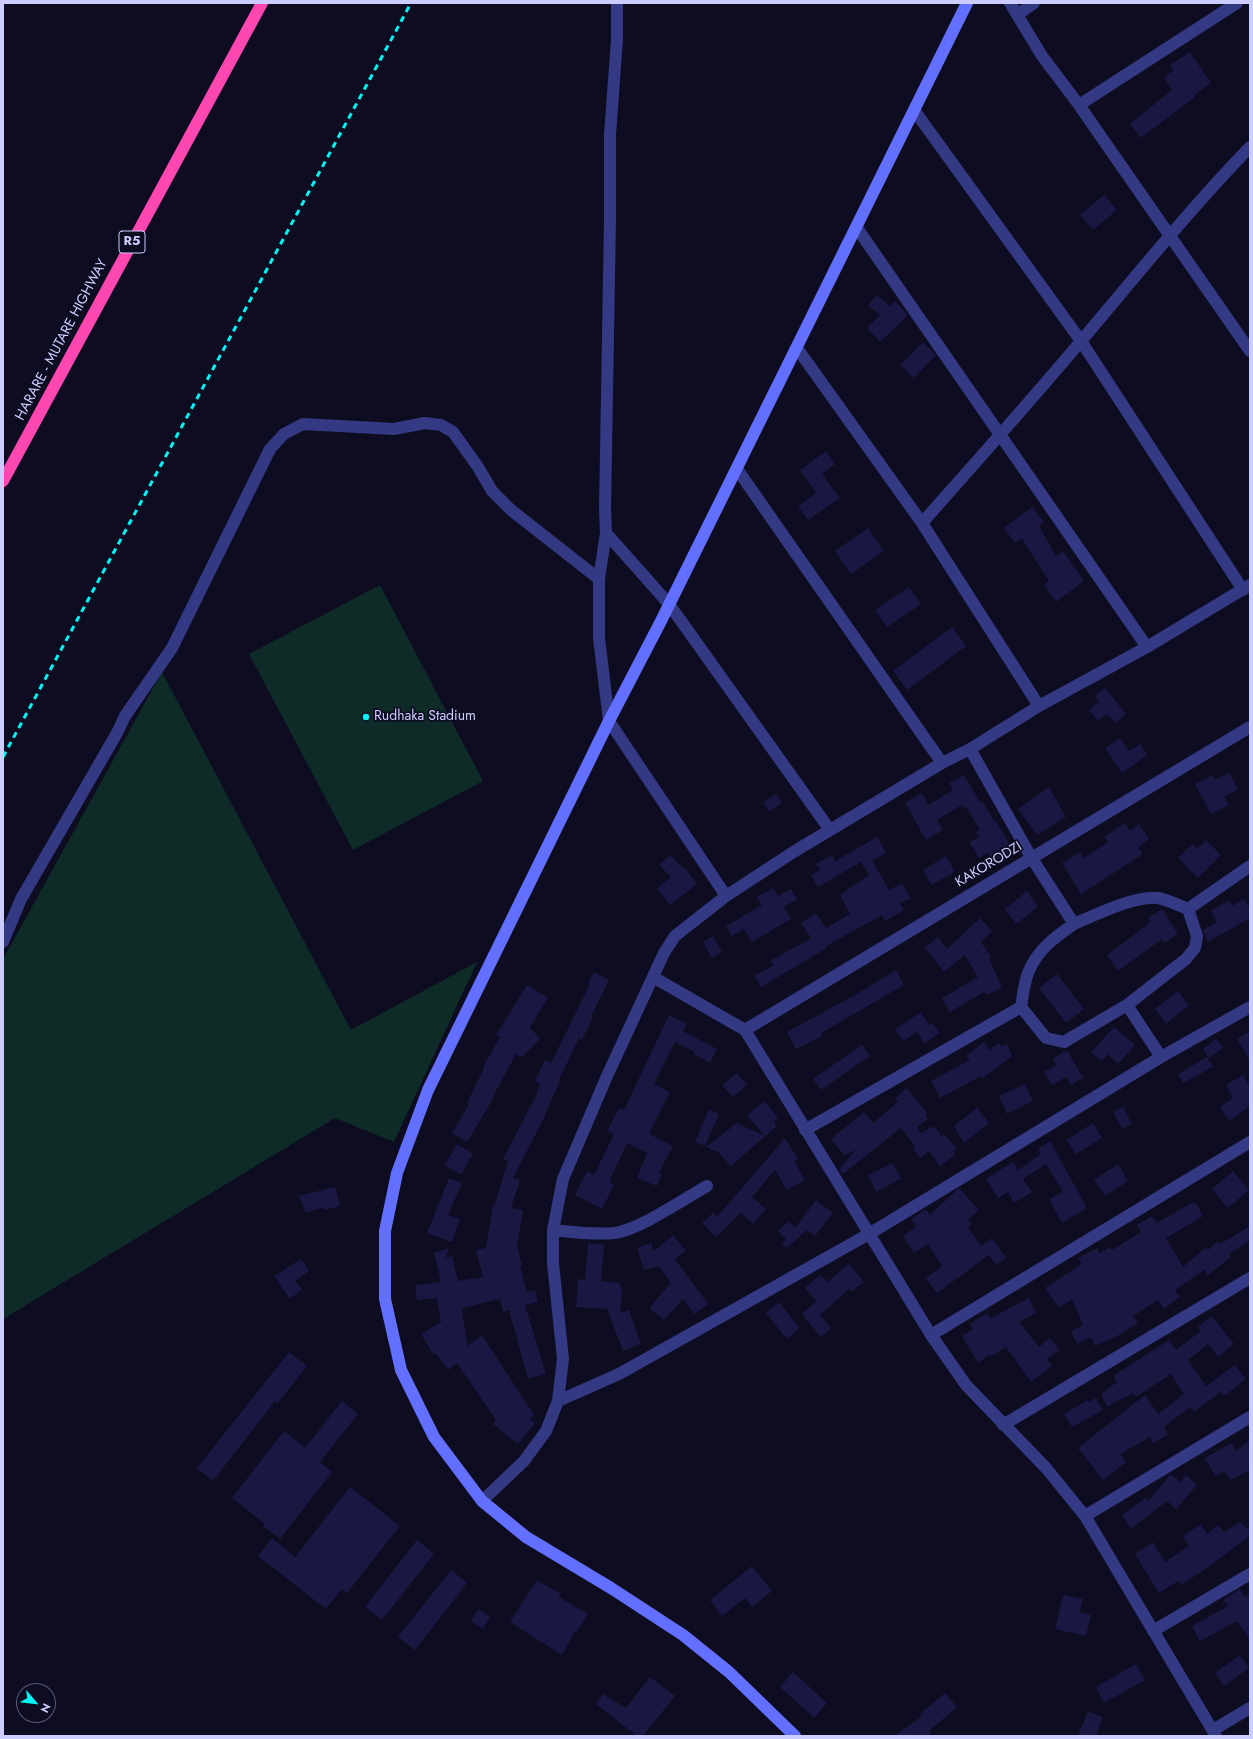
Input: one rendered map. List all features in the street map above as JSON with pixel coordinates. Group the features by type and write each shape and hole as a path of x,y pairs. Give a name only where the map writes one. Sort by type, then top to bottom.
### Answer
{"highway":[{"name":"HARARE - MUTARE HIGHWAY","path":"3,481 262,3"}],"street":[{"path":"617,3 617,39 610,135 605,510 606,534 599,579 599,638 609,721 726,896"},
{"path":"795,1736 729,1672 683,1635 611,1588 526,1537 482,1501 434,1437 402,1370 385,1299 385,1232 397,1173 428,1090 609,721 737,469 967,3"},
{"path":"1010,3 1042,56 1079,105 1168,236 1250,351"},
{"path":"1017,15 1034,3"},
{"path":"1079,105 1237,3"},
{"path":"482,1501 524,1461 546,1431 558,1400 563,1359 553,1262 553,1230 563,1178 607,1076 664,953 675,936 726,896 830,830 942,763 970,749 1039,706 1147,647 1247,587 1081,341 994,223 914,110"},
{"path":"922,523 1081,341 1168,236 1250,147"},
{"path":"856,228 1147,647"},
{"path":"797,348 922,523 1039,706"},
{"path":"3,942 21,899 125,716 172,648 270,449 284,434 303,424 394,429 425,423 442,425 453,432 478,467 492,491 511,510 599,579"},
{"path":"737,469 942,763"},
{"path":"606,534 669,604 830,830"},
{"name":"KAKORODZI","path":"745,1030 1031,857 1250,727"},
{"path":"970,749 1031,857 1074,924"},
{"path":"1188,909 1250,866"},
{"path":"805,1130 1021,1007 1028,974 1037,956 1049,942 1074,924 1130,902 1144,899 1157,898 1188,909"},
{"path":"1021,1007 1046,1038 1064,1042 1127,1005 1186,959 1195,948 1197,936 1188,909"},
{"path":"653,977 745,1030 931,1334 966,1385 1046,1468 1085,1516 1214,1733 1250,1708"},
{"path":"1127,1005 1161,1058"},
{"path":"558,1400 632,1367 869,1234 1161,1058 1250,1007"},
{"path":"931,1334 1250,1142"},
{"path":"553,1230 616,1233 635,1227 707,1186"},
{"path":"1003,1425 1250,1278"},
{"path":"1085,1516 1250,1417"},
{"path":"1153,1631 1250,1574"}],"green space":[{"name":"Rudhaka Stadium","path":"380,585 483,781 353,850 249,654"},
{"path":"162,672 351,1030 477,962 394,1142 335,1118 3,1319 3,959"}],"building":[{"path":"1190,52 1211,83 1141,138 1130,124 1172,90 1164,77 1174,70 1170,65"},
{"path":"1104,195 1117,210 1093,230 1080,215"},
{"path":"877,295 890,306 895,301 908,315 880,342 867,328 880,315 868,305"},
{"path":"923,342 936,355 914,378 901,365"},
{"path":"826,451 835,464 822,474 840,498 808,520 798,506 816,493 800,470"},
{"path":"1032,507 1044,522 1039,526 1056,556 1063,551 1084,581 1056,602 1044,585 1049,581 1022,539 1015,543 1004,528"},
{"path":"868,528 884,551 851,574 835,551"},
{"path":"909,587 921,604 887,627 875,610"},
{"path":"952,627 966,646 907,690 893,671"},
{"path":"1105,688 1126,714 1115,723 1107,714 1098,721 1089,710 1099,702 1095,696"},
{"path":"1120,738 1129,751 1140,744 1147,755 1122,773 1105,748"},
{"path":"1229,772 1238,789 1224,797 1229,805 1211,814 1195,784 1213,775 1215,780"},
{"path":"964,775 980,802 982,801 995,822 996,821 1013,850 993,862 988,853 979,858 969,842 979,837 976,832 980,830 966,807 963,808 962,805 937,820 943,830 926,840 905,803 922,793 928,805 953,790 949,783"},
{"path":"1049,787 1066,817 1037,835 1018,809"},
{"path":"776,794 782,803 769,811 763,802"},
{"path":"1125,823 1130,831 1139,824 1149,839 1138,847 1143,854 1081,894 1062,863 1080,852 1084,858 1108,842 1104,837"},
{"path":"877,837 886,853 872,860 889,890 902,883 911,898 900,903 904,910 885,921 882,915 826,946 827,948 761,987 754,976 774,965 770,961 811,938 801,923 816,913 826,928 850,914 840,895 869,875 861,862 818,887 811,875 820,870 816,864 832,855 835,861"},
{"path":"1206,840 1221,855 1198,878 1178,858 1192,844 1197,849"},
{"path":"670,855 683,868 684,867 697,884 670,905 657,888 671,877 659,865"},
{"path":"946,856 955,872 931,885 923,870"},
{"path":"773,888 778,896 791,889 797,899 784,907 791,919 752,942 744,929 732,936 726,926 762,905 757,897"},
{"path":"1027,891 1038,907 1016,924 1005,909"},
{"path":"1244,899 1250,909 1250,918 1208,942 1203,930 1217,922 1211,911 1229,900 1232,906"},
{"path":"1162,909 1178,934 1164,943 1162,939 1118,971 1107,955 1151,922 1148,918"},
{"path":"980,918 992,931 981,942 991,957 989,958 1002,988 986,995 984,992 950,1012 942,998 978,977 965,955 944,972 925,947 938,937 947,949"},
{"path":"713,936 722,952 712,958 703,942"},
{"path":"896,970 904,985 821,1033 822,1036 796,1049 787,1032 855,995"},
{"path":"594,972 609,980 591,1016 593,1017 582,1040 579,1038 559,1080 560,1081 546,1114 513,1178 520,1180 511,1208 523,1210 517,1246 522,1266 520,1266 527,1292 535,1290 538,1302 525,1305 546,1374 528,1379 509,1310 503,1312 500,1299 462,1308 467,1346 482,1335 534,1415 530,1419 535,1423 518,1444 493,1424 496,1420 457,1363 448,1370 436,1353 433,1354 421,1334 441,1322 437,1298 417,1300 415,1285 441,1282 434,1253 449,1248 446,1258 452,1256 458,1281 483,1277 476,1250 486,1248 493,1206 508,1161 503,1159 537,1094 540,1084 535,1081 545,1060 551,1063 590,984 588,983"},
{"path":"1057,974 1084,1009 1066,1023 1039,988"},
{"path":"527,985 548,998 530,1027 540,1039 522,1057 516,1054 486,1112 467,1142 452,1133 469,1104 467,1103 484,1068 483,1067 500,1037 496,1035"},
{"path":"1178,991 1189,1006 1166,1023 1155,1009"},
{"path":"921,1012 929,1025 933,1023 940,1033 924,1043 917,1032 903,1041 895,1029"},
{"path":"669,1015 687,1024 683,1031 717,1049 710,1063 694,1054 695,1052 675,1042 654,1084 670,1092 649,1134 673,1146 659,1172 662,1174 657,1186 637,1178 647,1153 627,1143 609,1182 614,1185 602,1209 575,1195 587,1171 594,1175 614,1134 607,1131 619,1108 624,1110"},
{"path":"1114,1027 1135,1045 1118,1064 1108,1054 1102,1061 1091,1052"},
{"path":"1250,1031 1250,1061 1237,1039"},
{"path":"1216,1039 1223,1048 1209,1058 1203,1049"},
{"path":"984,1042 989,1050 999,1043 1002,1047 1007,1044 1012,1056 983,1078 981,1076 940,1098 931,1081 970,1060 966,1056"},
{"path":"862,1045 870,1056 821,1090 813,1079"},
{"path":"1063,1052 1068,1052 1083,1078 1071,1085 1066,1077 1052,1085 1044,1072 1056,1065 1053,1059"},
{"path":"1207,1057 1213,1067 1183,1083 1178,1074"},
{"path":"737,1073 747,1085 733,1097 722,1085"},
{"path":"1243,1075 1250,1087 1250,1106 1229,1121 1220,1107 1233,1098 1226,1085"},
{"path":"1025,1084 1033,1101 1007,1114 999,1096"},
{"path":"907,1088 927,1113 925,1115 928,1119 917,1127 921,1133 934,1126 941,1136 944,1134 957,1149 953,1152 955,1155 940,1166 929,1151 920,1158 913,1148 915,1146 901,1128 843,1174 839,1170 856,1149 845,1156 831,1139 864,1112 873,1123 898,1102 895,1098"},
{"path":"765,1101 778,1118 774,1121 777,1126 765,1136 747,1115"},
{"path":"1123,1107 1132,1124 1122,1129 1113,1112"},
{"path":"977,1108 989,1123 964,1143 954,1126"},
{"path":"709,1109 719,1114 705,1146 695,1142"},
{"path":"737,1123 765,1136 731,1166 718,1152 706,1147"},
{"path":"1093,1123 1102,1138 1076,1154 1066,1140"},
{"path":"785,1138 798,1159 794,1161 805,1180 787,1190 775,1170 752,1197 766,1209 753,1224 741,1213 716,1237 702,1223 713,1213 717,1217"},
{"path":"1050,1141 1087,1208 1062,1223 1049,1199 1063,1192 1046,1164 1023,1179 1032,1192 1014,1203 1008,1192 998,1198 986,1179 1013,1162 1018,1170 1041,1154 1038,1149"},
{"path":"457,1144 473,1154 461,1175 445,1165"},
{"path":"893,1163 901,1179 876,1192 868,1175"},
{"path":"1118,1164 1128,1181 1105,1196 1094,1180"},
{"path":"1233,1171 1249,1190 1228,1208 1212,1189"},
{"path":"449,1178 462,1183 448,1215 460,1219 452,1242 427,1233"},
{"path":"335,1187 340,1206 324,1210 323,1207 306,1213 299,1196"},
{"path":"959,1188 979,1210 968,1220 972,1224 968,1227 981,1246 992,1238 1006,1258 996,1265 989,1255 937,1293 926,1278 942,1266 928,1244 914,1253 903,1236 916,1227 911,1219 926,1209 930,1215"},
{"path":"816,1200 833,1213 815,1236 807,1230 787,1248 782,1244 786,1239 778,1231 789,1221 795,1228"},
{"path":"1191,1203 1196,1203 1203,1216 1166,1238 1183,1267 1206,1247 1208,1250 1218,1241 1220,1244 1250,1226 1250,1241 1229,1254 1231,1257 1208,1275 1204,1270 1175,1290 1180,1297 1164,1309 1158,1300 1133,1316 1138,1323 1119,1335 1095,1346 1091,1337 1077,1344 1071,1331 1083,1325 1072,1299 1059,1308 1045,1288 1082,1264 1078,1258 1097,1248 1099,1253 1110,1247 1112,1250 1141,1232 1137,1225 1152,1216 1157,1223"},
{"path":"673,1235 686,1251 675,1259 708,1304 694,1314 683,1299 664,1320 649,1308 671,1283 659,1266 644,1270 637,1248 651,1243 654,1251"},
{"path":"588,1243 604,1245 601,1281 619,1283 622,1291 620,1313 629,1310 641,1344 623,1351 607,1309 576,1307 578,1279 585,1280"},
{"path":"301,1259 309,1271 295,1281 302,1289 290,1299 274,1276"},
{"path":"849,1264 864,1282 851,1292 849,1289 820,1315 831,1328 821,1337 802,1314 816,1301 805,1288 820,1275 827,1282"},
{"path":"1029,1298 1036,1313 1019,1322 1039,1347 1050,1338 1059,1350 1047,1359 1052,1366 1031,1382 1006,1347 990,1357 989,1355 978,1363 962,1336 973,1329 970,1324 987,1313 991,1318"},
{"path":"779,1302 799,1328 787,1339 766,1313"},
{"path":"1212,1316 1234,1344 1218,1357 1208,1344 1188,1360 1206,1386 1235,1365 1246,1379 1224,1396 1221,1392 1194,1412 1190,1407 1164,1427 1168,1435 1153,1443 1150,1437 1120,1454 1126,1462 1103,1480 1078,1448 1145,1395 1158,1414 1184,1394 1171,1374 1136,1397 1133,1393 1107,1407 1101,1394 1117,1382 1113,1376 1169,1340 1176,1350 1201,1331 1198,1327"},
{"path":"289,1352 307,1366 278,1403 275,1401 213,1481 197,1468"},
{"path":"1095,1398 1103,1410 1072,1427 1064,1414 1088,1400 1089,1402"},
{"path":"342,1401 358,1414 320,1462 332,1472 280,1539 263,1526 265,1524 232,1498 284,1431 305,1448"},
{"path":"1250,1440 1250,1470 1230,1480 1225,1471 1215,1476 1205,1458 1232,1443 1236,1451"},
{"path":"1171,1474 1180,1482 1186,1475 1197,1485 1176,1509 1167,1501 1131,1529 1122,1515 1145,1498 1148,1501"},
{"path":"350,1487 400,1526 347,1593 342,1589 326,1609 258,1556 272,1538 295,1557"},
{"path":"1240,1522 1250,1531 1250,1536 1181,1585 1178,1581 1159,1593 1135,1554 1153,1542 1165,1562 1189,1546 1183,1536 1201,1524 1207,1534 1218,1525 1224,1532"},
{"path":"417,1540 434,1554 382,1620 365,1607"},
{"path":"752,1566 772,1591 752,1607 745,1598 722,1616 710,1600"},
{"path":"451,1570 467,1583 415,1650 398,1637"},
{"path":"537,1580 561,1594 559,1597 588,1614 577,1632 575,1631 562,1655 510,1622"},
{"path":"1240,1589 1245,1597 1250,1594 1250,1640 1237,1621 1200,1641 1192,1626 1228,1606 1223,1600"},
{"path":"1063,1595 1083,1599 1079,1612 1091,1615 1086,1636 1055,1629"},
{"path":"478,1609 490,1617 483,1629 471,1621"},
{"path":"1240,1655 1249,1668 1224,1686 1215,1673"},
{"path":"1136,1664 1145,1680 1104,1703 1096,1687"},
{"path":"793,1672 827,1703 814,1718 780,1687"},
{"path":"650,1677 675,1696 643,1736 637,1736 596,1704 603,1694 626,1708"},
{"path":"945,1693 957,1707 929,1731 932,1736 895,1736 922,1716 920,1714"},
{"path":"1088,1711 1103,1717 1096,1736 1078,1736"}],"railway":[{"path":"3,757 411,3"}],"place":[{"name":"Rudhaka Stadium","path":"366,717"}]}
